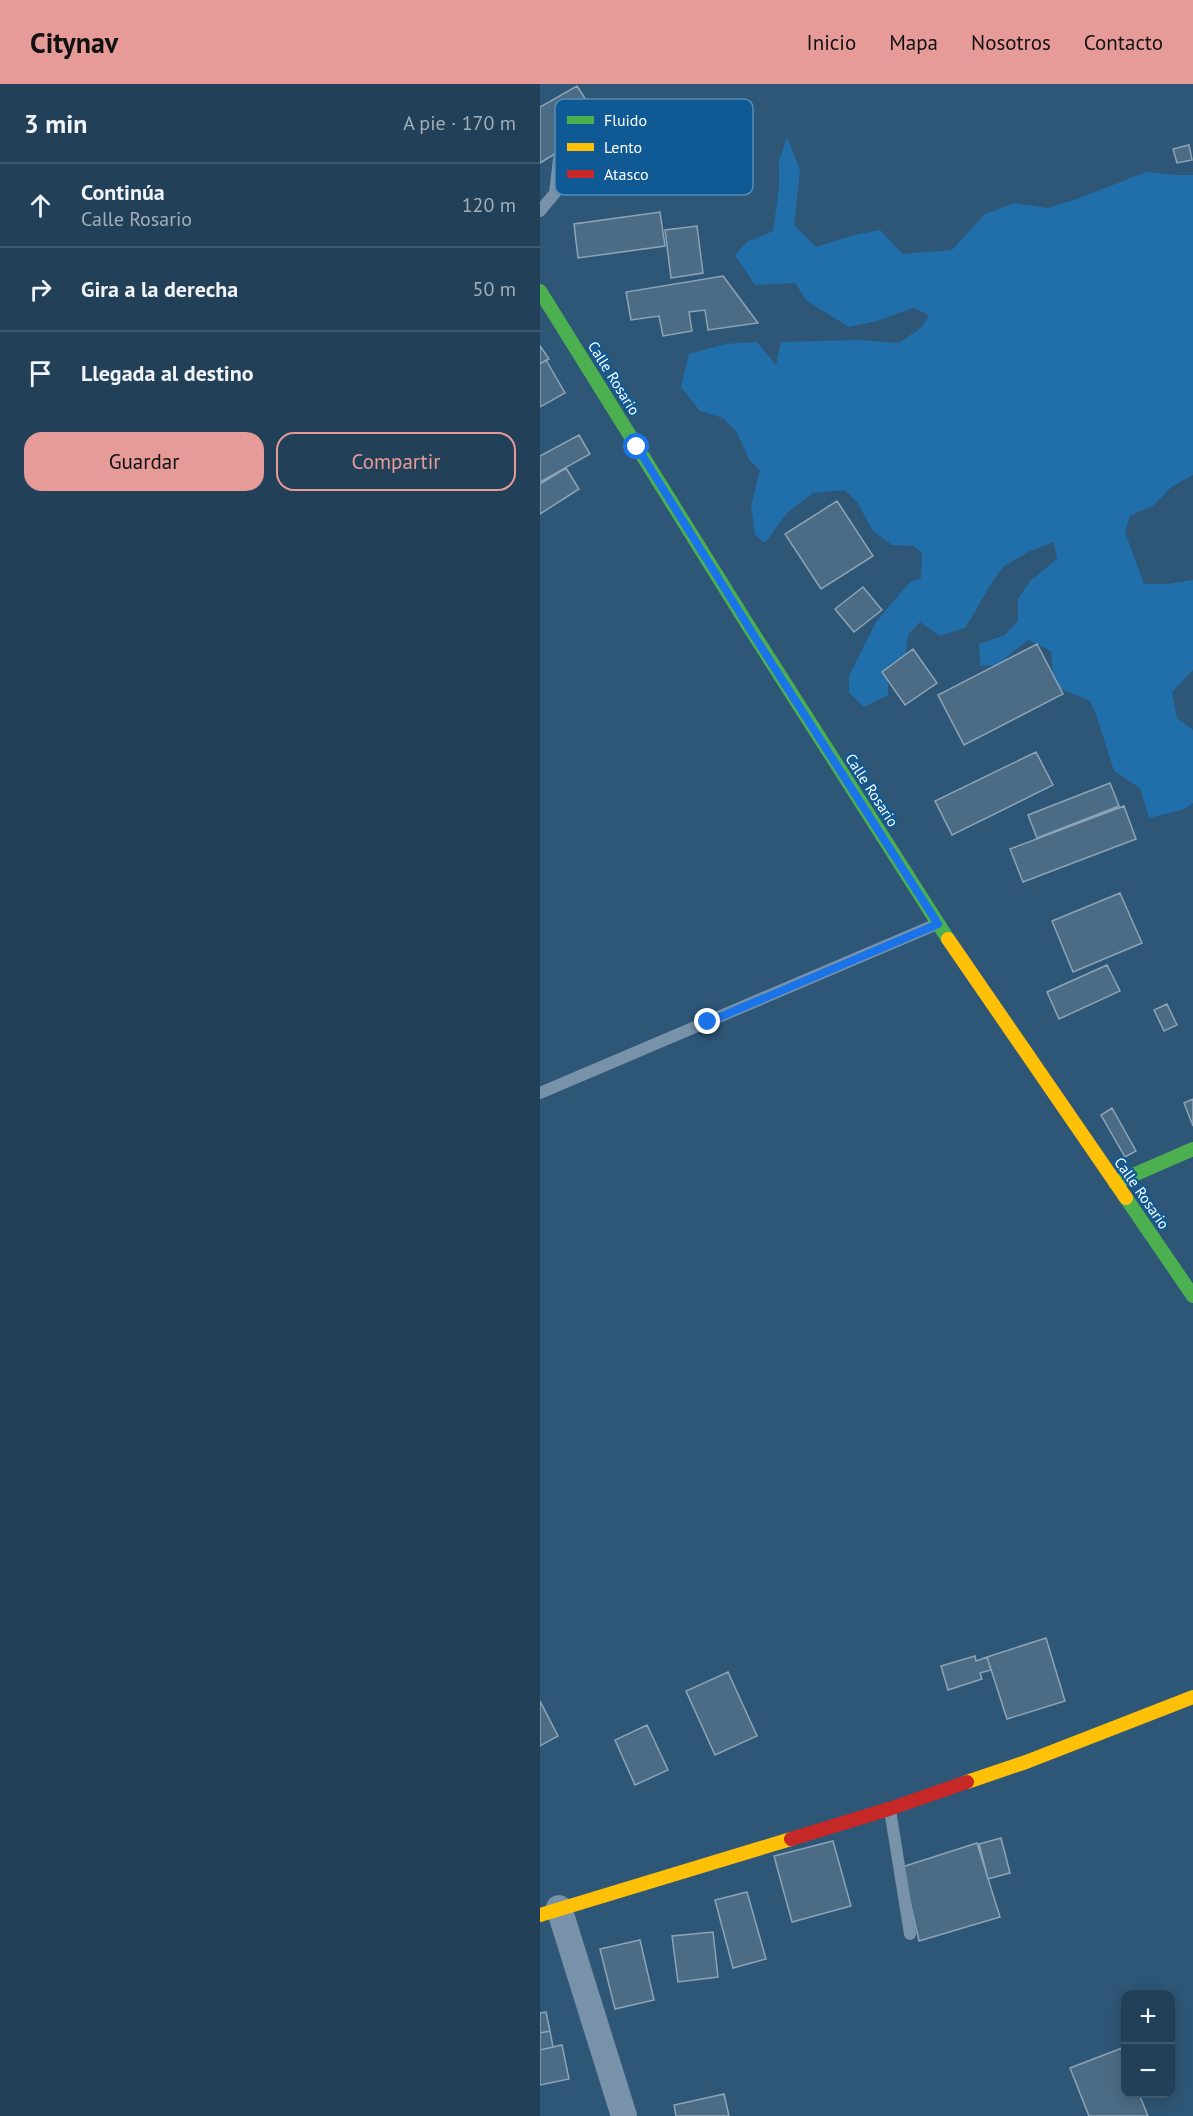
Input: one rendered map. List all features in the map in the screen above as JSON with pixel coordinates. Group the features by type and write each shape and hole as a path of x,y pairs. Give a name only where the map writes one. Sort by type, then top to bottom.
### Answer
{"main road":[{"name":"Calle Rosario","path":"540,291 938,924 1193,1296"},
{"path":"1114,1183 1193,1149"},
{"path":"549,1912 889,1809 1026,1761 1193,1697"}],"street":[{"path":"549,1912 624,2116"}],"lane":[{"path":"540,211 555,193"},
{"path":"540,1093 938,924"},
{"path":"889,1809 910,1934"}],"shaded area":[{"path":"787,137 800,170 794,225 816,247 854,235 880,230 903,254 952,250 985,214 1015,203 1047,208 1146,172 1193,175 1193,475 1171,487 1154,505 1130,516 1125,532 1144,584 1167,584 1193,580 1193,670 1172,692 1177,718 1193,730 1193,803 1182,810 1149,818 1140,788 1114,771 1090,701 1059,688 1053,676 1051,651 1028,640 997,665 980,666 979,644 1005,635 1018,621 1018,599 1030,581 1057,559 1054,542 1028,552 1003,567 966,627 940,636 920,622 908,635 905,658 888,665 888,695 864,707 849,693 849,676 876,622 910,582 921,578 922,553 914,546 892,545 873,531 857,502 845,490 813,493 787,513 765,543 755,535 751,506 760,470 750,461 736,431 723,418 700,411 681,387 689,354 725,344 757,342 776,365 781,342 860,340 899,343 921,328 929,315 913,308 877,321 849,327 807,301 795,283 755,285 735,255 747,242 773,231 779,189 779,161"}],"building":[{"path":"577,86 585,99 555,99 555,154 540,163 540,107"},
{"path":"1189,145 1192,160 1177,163 1173,149"},
{"path":"660,212 665,246 578,258 574,224"},
{"path":"697,226 703,273 671,278 665,230"},
{"path":"723,276 758,323 708,330 705,310 689,312 692,331 663,336 659,316 631,320 626,292"},
{"path":"540,346 549,359 540,364"},
{"path":"546,360 565,393 540,407 540,364"},
{"path":"579,435 590,454 540,482 540,456"},
{"path":"566,468 579,489 540,514 540,484"},
{"path":"837,501 873,556 821,589 785,534"},
{"path":"863,587 882,610 854,632 835,609"},
{"path":"1037,644 1063,694 964,745 938,695"},
{"path":"913,649 937,683 905,705 882,672"},
{"path":"1036,752 1053,785 952,835 935,801"},
{"path":"1110,783 1119,806 1037,838 1028,815"},
{"path":"1124,806 1136,839 1023,882 1010,849"},
{"path":"1120,893 1142,943 1073,972 1052,921"},
{"path":"1107,965 1120,991 1059,1019 1047,992"},
{"path":"1167,1004 1177,1025 1164,1031 1154,1010"},
{"path":"1193,1099 1193,1126 1184,1103"},
{"path":"1112,1108 1136,1151 1125,1157 1101,1115"},
{"path":"1046,1638 1065,1701 1007,1719 987,1657"},
{"path":"975,1656 976,1661 987,1657 991,1670 980,1673 982,1679 948,1690 941,1666"},
{"path":"728,1672 757,1736 715,1755 686,1691"},
{"path":"540,1701 558,1736 540,1746"},
{"path":"647,1725 668,1770 635,1785 615,1740"},
{"path":"1001,1838 1010,1873 988,1879 979,1844"},
{"path":"833,1841 851,1906 792,1922 774,1856"},
{"path":"977,1843 1000,1917 919,1941 902,1867"},
{"path":"747,1892 766,1959 733,1968 715,1900"},
{"path":"713,1932 718,1977 678,1982 672,1936"},
{"path":"640,1940 654,2000 615,2009 600,1949"},
{"path":"546,2012 550,2031 540,2033 540,2013"},
{"path":"550,2031 553,2047 540,2050 540,2033"},
{"path":"562,2045 569,2079 540,2085 540,2050"},
{"path":"1121,2048 1121,2098 1141,2098 1148,2116 1089,2116 1070,2068"},
{"path":"724,2094 729,2116 676,2116 674,2105"}],"traffic: fast":[{"path":"540,291 746,622 948,939"},
{"path":"1115,1183 1193,1149"},
{"path":"1126,1198 1193,1296"}],"traffic: slow":[{"path":"948,939 1126,1198"},
{"path":"967,1782 1026,1762 1193,1697"},
{"path":"540,1915 791,1839"}],"traffic: jam":[{"path":"791,1839 967,1782"}],"route":[{"path":"637,447 938,924 708,1022"}]}
